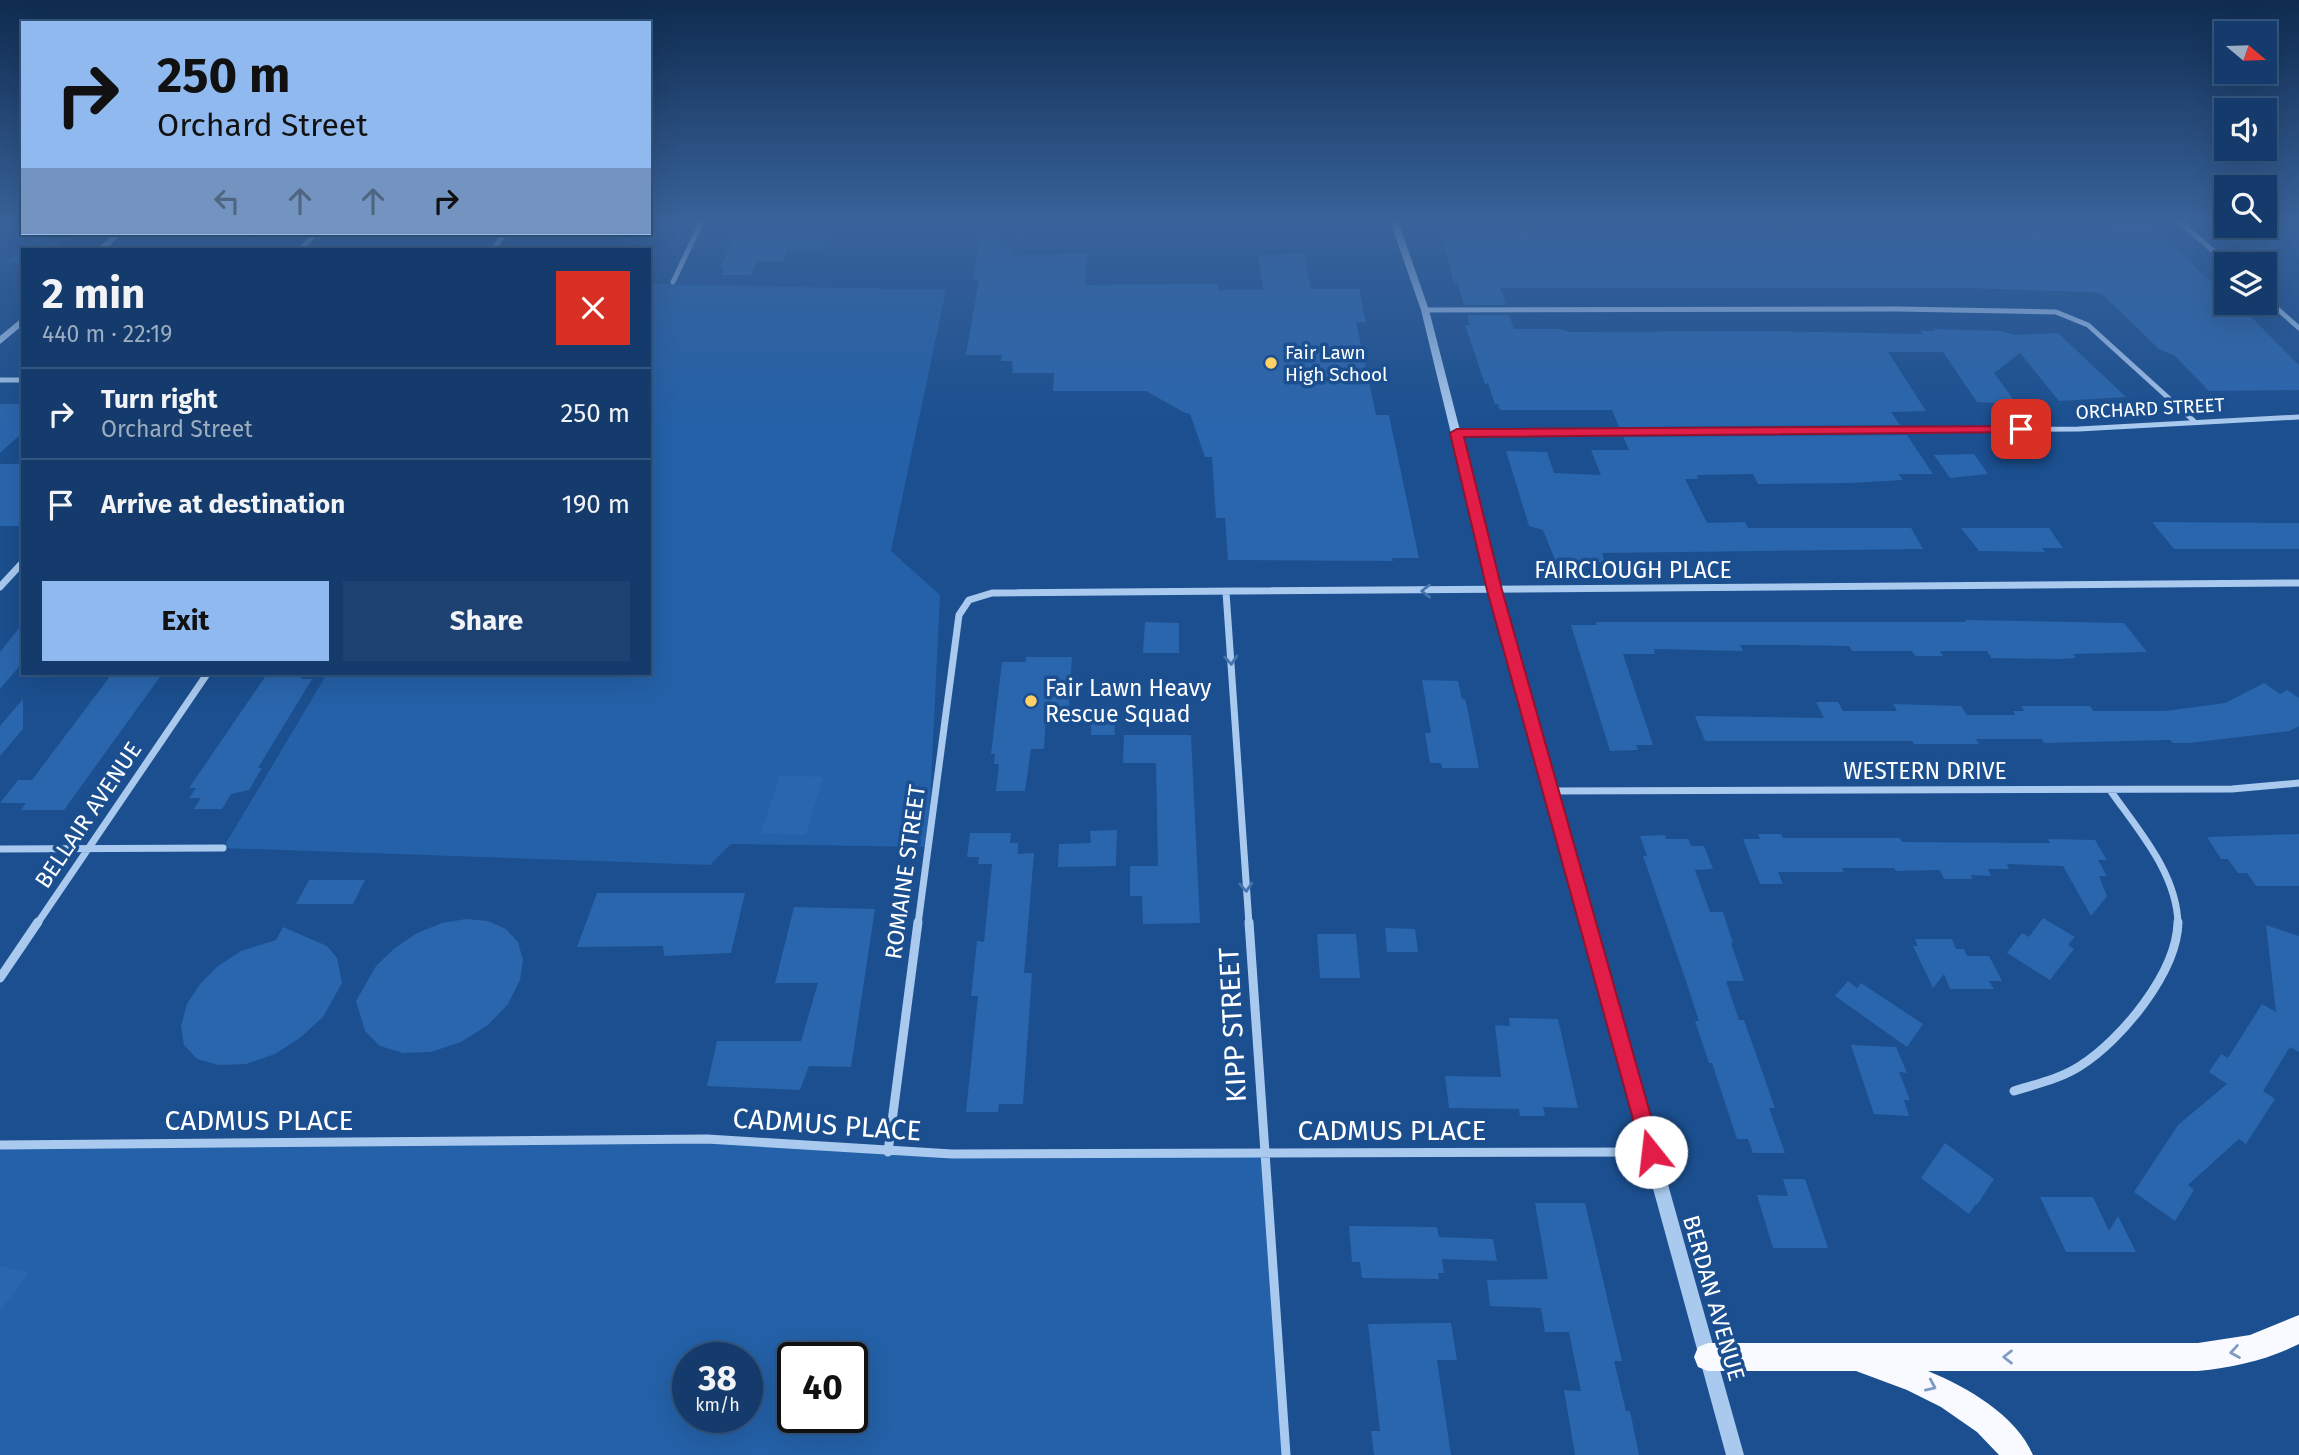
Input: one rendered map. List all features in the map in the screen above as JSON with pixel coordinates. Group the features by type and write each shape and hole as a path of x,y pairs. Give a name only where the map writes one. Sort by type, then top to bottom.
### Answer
{"highway":[{"path":"1708,1357 2199,1357 2241,1352 2280,1341 2299,1329"},
{"path":"1818,1357 1869,1364 1899,1372 1941,1390 1978,1413 2018,1455"}],"street":[{"name":"BERDAN AVENUE","path":"1418,289 1457,433 1494,590 1735,1455"},
{"path":"2277,309 2299,328"},
{"path":"1425,310 2045,311 2069,315 2088,325 2195,422"},
{"path":"0,341 21,322"},
{"path":"0,380 21,380"},
{"name":"ORCHARD STREET","path":"1457,433 2079,429 2299,417"},
{"path":"0,587 21,564"},
{"name":"FAIRCLOUGH PLACE","path":"969,600 992,593 2299,583"},
{"name":"KIPP STREET","path":"1226,592 1286,1455"},
{"name":"ROMAINE STREET","path":"888,1152 959,615 969,600"},
{"name":"BELLAIR AVENUE","path":"0,978 205,675"},
{"name":"WESTERN DRIVE","path":"1550,791 2232,789 2299,783"},
{"path":"2014,1091 2078,1068 2103,1050 2123,1030 2171,955 2178,935 2174,893 2110,790"},
{"path":"0,849 223,848"},
{"name":"CADMUS PLACE","path":"0,1144 707,1139 952,1154 1651,1152"}],"shaded area":[{"path":"651,289 946,290 891,551 940,595 928,847 731,844 710,865 223,848 326,675 651,675"},
{"path":"707,1139 888,1152 1263,1153 1286,1455 0,1455 0,1145"}],"building":[{"path":"977,289 1359,289 1366,322 1356,322 1376,415 1389,415 1419,558 1392,558 1393,561 1228,560 1225,518 1216,518 1212,457 1205,457 1190,414 1146,391 1053,391 1054,373 1013,373 1012,361 1001,361 1002,355 966,355"},
{"path":"1459,289 1500,289 1506,305 1464,305"},
{"path":"1993,289 2214,289 2214,315 2246,315 2253,319 2299,365 2299,390 2209,391 2174,355 2159,349 2101,293"},
{"path":"1467,315 1509,315 1514,329 1559,329 1570,332 1769,331 1923,334 1920,331 1935,331 1933,329 2001,331 2015,335 2058,333 2126,397 2059,401 2020,353 1994,373 2017,404 1977,402 1943,352 1888,352 1926,411 1891,412 1900,425 1619,427 1612,410 1500,410 1498,404 1495,404 1488,383 1485,384 1465,325 1470,325"},
{"path":"0,404 21,404 21,434 0,453"},
{"path":"1907,435 1933,474 1898,474 1903,480 1850,483 1758,484 1753,474 1697,475 1698,479 1685,479 1707,523 1745,522 1748,528 1911,528 1923,549 1602,553 1605,562 1556,562 1543,530 1529,526 1506,451 1547,452 1554,473 1601,475 1591,450 1629,450 1623,437"},
{"path":"1974,454 1988,474 1950,478 1934,455"},
{"path":"0,464 21,464 21,526 0,526"},
{"path":"2152,522 2299,523 2299,549 2174,549"},
{"path":"1961,528 2049,528 2063,548 2042,548 2045,552 1979,551"},
{"path":"1965,620 2124,623 2147,652 2073,654 2076,658 2059,659 1991,658 1987,651 1940,651 1943,656 1915,656 1912,651 1852,651 1849,646 1740,645 1743,651 1654,649 1655,654 1623,654 1653,745 1636,745 1638,750 1610,751 1571,625 1597,625 1596,622 1966,622"},
{"path":"1145,622 1179,623 1179,653 1143,653"},
{"path":"21,626 21,664 0,689 0,652"},
{"path":"1026,657 1072,657 1068,717 1046,717 1044,749 1031,749 1025,791 996,791 999,764 994,764 995,754 991,754 1002,662 1026,662"},
{"path":"111,675 161,675 64,810 21,810 26,803 0,803 18,780 32,780"},
{"path":"266,675 303,675 301,679 312,679 258,768 262,768 249,790 231,794 222,809 194,809 201,798 189,798 196,788 189,788"},
{"path":"1422,680 1458,681 1462,699 1465,699 1467,707 1479,768 1442,768 1441,763 1430,763 1425,733 1431,733"},
{"path":"2264,683 2280,694 2287,690 2299,698 2299,726 2290,731 2189,743 2173,743 2170,740 2044,743 2042,739 1976,739 1979,744 1914,744 1912,741 1705,741 1695,716 1824,718 1816,702 1838,702 1843,711 1897,711 1893,704 1961,706 1967,715 2015,715 2013,711 2024,711 2021,706 2090,706 2093,711 2165,711 2225,703"},
{"path":"23,699 23,729 0,756 0,726"},
{"path":"1091,715 1114,715 1115,735 1091,735"},
{"path":"1124,735 1191,735 1200,923 1143,924 1142,896 1130,896 1130,866 1158,866 1156,763 1123,763"},
{"path":"780,775 823,777 806,835 761,833"},
{"path":"1117,830 1116,866 1058,867 1059,844 1091,843 1090,831"},
{"path":"970,833 1011,833 1010,843 1018,843 1018,854 1034,853 1024,973 1032,973 1023,1104 999,1104 998,1112 966,1112 978,996 971,996 977,941 984,942 992,864 978,864 979,857 967,857"},
{"path":"1758,834 1781,834 1783,838 1900,838 1902,842 2050,843 2048,839 2095,840 2107,860 2098,860 2107,876 2099,876 2107,896 2091,916 2063,866 2007,864 2009,869 1988,869 1991,876 1971,875 1972,879 1944,879 1940,870 1842,868 1844,872 1778,872 1783,884 1760,884 1743,839 1760,839"},
{"path":"2299,834 2299,886 2256,886 2247,873 2238,873 2228,859 2221,859 2207,837"},
{"path":"1665,835 1666,839 1688,839 1691,846 1704,846 1713,869 1695,870 1710,912 1723,912 1733,943 1744,981 1726,981 1739,1020 1744,1020 1775,1108 1769,1108 1785,1153 1753,1153 1748,1139 1737,1139 1695,1021 1699,1021 1643,856 1647,856 1640,836"},
{"path":"309,880 365,880 353,904 296,904"},
{"path":"597,893 745,893 731,953 664,956 663,946 577,947"},
{"path":"794,907 875,909 851,1067 809,1066 800,1090 707,1086 717,1041 801,1041 818,983 775,983"},
{"path":"2043,918 2075,937 2068,945 2074,949 2050,980 2007,953 2022,933 2029,937"},
{"path":"466,919 488,921 506,929 518,942 523,960 520,980 508,1004 488,1025 461,1042 431,1052 403,1053 380,1046 365,1031 356,1001 376,966 395,948 417,933 442,923"},
{"path":"2266,925 2299,936 2299,1052 2290,1047 2263,1091 2275,1099 2246,1144 2239,1139 2188,1185 2194,1190 2175,1221 2134,1192 2178,1125 2227,1084 2209,1072 2221,1054 2228,1058 2262,1004 2276,1012"},
{"path":"283,927 327,946 337,958 342,983 323,1017 301,1037 275,1054 246,1064 219,1065 197,1059 184,1045 181,1026 187,1004 200,984 218,966 241,951 276,940"},
{"path":"1385,928 1415,929 1418,952 1387,952"},
{"path":"1317,934 1356,934 1360,978 1320,978"},
{"path":"1915,939 1952,939 1956,949 1964,949 1967,956 1989,956 2002,981 1989,981 1994,989 1950,989 1944,974 1933,988 1913,946 1918,946"},
{"path":"1848,981 1857,988 1861,983 1923,1024 1907,1047 1835,996"},
{"path":"1509,1018 1558,1019 1578,1108 1543,1107 1545,1116 1520,1116 1519,1109 1449,1108 1445,1076 1501,1077 1495,1025 1510,1026"},
{"path":"1851,1045 1896,1047 1907,1073 1899,1072 1910,1100 1904,1100 1909,1116 1874,1114"},
{"path":"1945,1143 1994,1179 1969,1214 1921,1178"},
{"path":"1783,1179 1805,1179 1828,1248 1773,1248 1757,1195 1788,1196"},
{"path":"2040,1197 2093,1197 2109,1231 2118,1216 2136,1252 2066,1252"},
{"path":"1535,1203 1585,1203 1622,1361 1614,1361 1626,1411 1630,1411 1639,1455 1575,1455 1564,1390 1581,1391 1569,1332 1545,1332 1541,1308 1490,1306 1487,1280 1548,1279"},
{"path":"1349,1226 1437,1227 1439,1237 1493,1239 1497,1261 1442,1259 1444,1273 1438,1273 1439,1279 1362,1278 1360,1262 1352,1262"},
{"path":"0,1266 29,1273 0,1311"},
{"path":"1451,1323 1457,1360 1437,1360 1451,1455 1374,1455 1371,1431 1380,1431 1368,1324"}],"place":[{"name":"Fair Lawn High School","path":"1271,363"},
{"name":"Fair Lawn Heavy Rescue Squad","path":"1031,701"}],"route":[{"path":"1651,1152 1494,590 1457,433 2021,429"}]}
